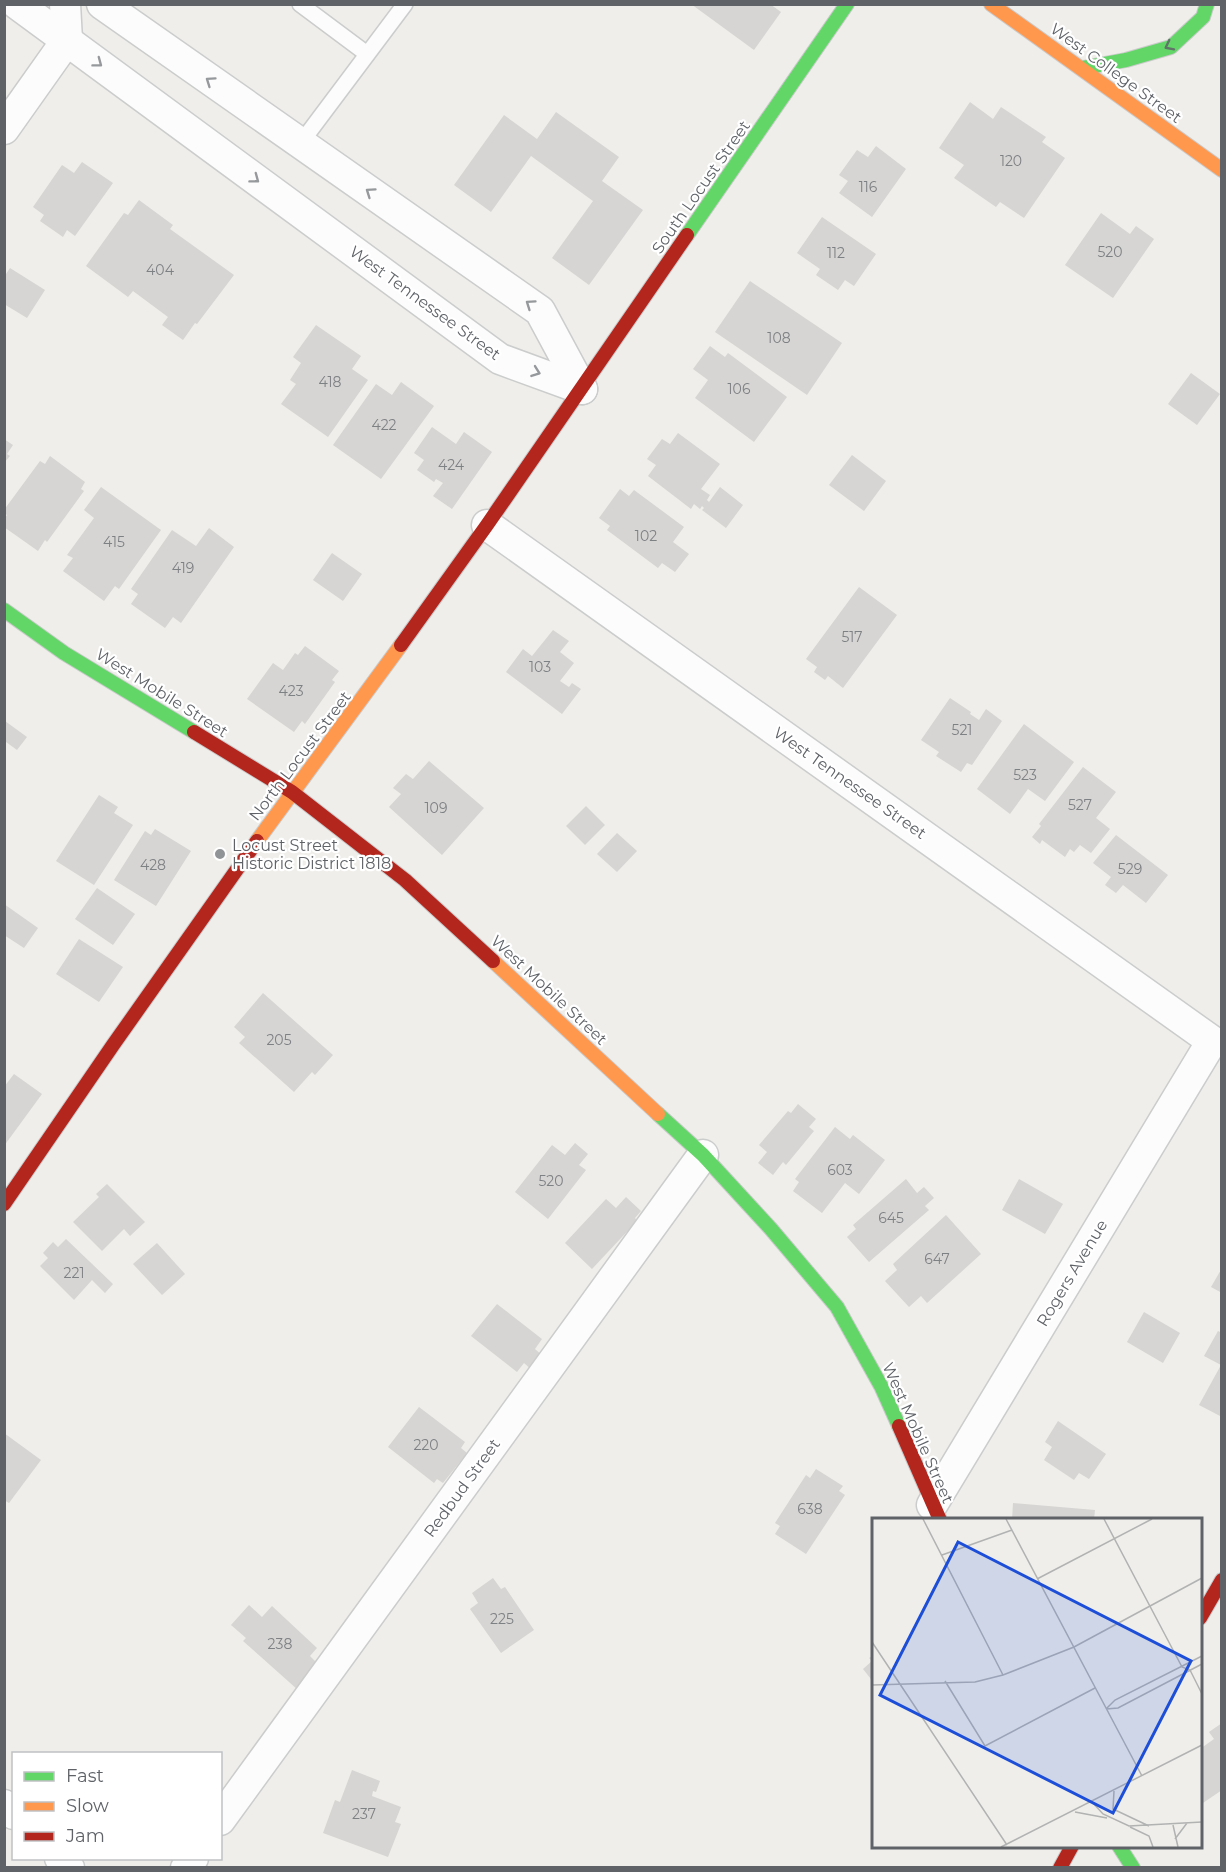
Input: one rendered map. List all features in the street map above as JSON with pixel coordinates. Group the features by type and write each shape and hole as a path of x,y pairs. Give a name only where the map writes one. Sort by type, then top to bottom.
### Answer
{"street":[{"name":"West Tennessee Street","path":"17,4 500,359 582,389"},
{"path":"4,129 68,40 65,4"},
{"path":"102,4 540,311 582,389"},
{"name":"South Locust Street","path":"582,389 847,4"},
{"name":"West College Street","path":"992,4 1221,170"},
{"path":"1083,68 1126,60 1171,47 1203,17 1207,4"},
{"name":"North Locust Street","path":"4,1204 112,1045 292,792 353,713 582,389"},
{"name":"West Tennessee Street","path":"487,525 1212,1041"},
{"name":"West Mobile Street","path":"4,610 64,653 292,792 405,880 703,1155 771,1229 837,1307 881,1386 936,1512"},
{"name":"Rogers Avenue","path":"936,1512 1212,1041"},
{"name":"Redbud Street","path":"222,1817 703,1155"},
{"path":"1202,1614 1221,1580"},
{"path":"1060,1868 1071,1848"},
{"path":"1120,1848 1133,1868"}],"lane":[{"path":"300,4 367,54"},
{"path":"300,144 405,4"}],"building":[{"path":"691,4 770,4 781,12 754,50"},
{"path":"970,102 993,119 1001,107 1046,137 1042,142 1065,158 1024,218 1000,202 996,207 954,178 964,165 939,148"},
{"path":"556,112 619,157 602,181 643,210 589,285 552,258 593,201 531,156 491,212 454,185 504,115 537,139"},
{"path":"876,146 906,169 872,217 839,193 848,181 839,175 857,150 868,157"},
{"path":"82,162 113,183 75,236 67,230 63,237 40,221 44,215 33,207 62,165 74,173"},
{"path":"139,200 173,225 170,229 234,275 183,340 162,325 168,317 133,291 128,297 86,266 124,213 128,215"},
{"path":"1101,213 1130,234 1136,226 1154,239 1113,298 1065,265"},
{"path":"822,217 876,254 854,286 845,280 838,290 816,275 820,269 797,253"},
{"path":"10,268 45,290 27,318 4,304 4,277"},
{"path":"750,281 842,343 807,395 715,332"},
{"path":"316,325 361,356 352,369 368,380 328,437 281,404 296,384 290,380 301,363 293,357"},
{"path":"710,346 725,357 728,353 787,397 754,442 695,398 708,380 693,369"},
{"path":"1191,373 1220,394 1197,425 1168,404"},
{"path":"401,382 434,406 381,479 333,445 376,384 392,395"},
{"path":"432,427 456,444 464,432 492,452 452,509 433,496 443,483 436,479 434,482 417,470 424,460 414,453"},
{"path":"678,433 720,464 701,489 710,495 707,500 709,502 720,487 743,505 726,528 702,510 704,508 702,506 700,509 694,504 691,509 648,476 656,465 647,459 662,439 670,444"},
{"path":"4,439 13,445 7,454 10,456 4,463"},
{"path":"852,455 886,481 864,511 829,485"},
{"path":"50,456 85,482 81,489 84,491 38,551 4,527 4,519 7,515 4,510 40,461 45,464"},
{"path":"101,487 161,530 119,589 115,586 104,601 63,571 73,558 67,555 94,518 84,510"},
{"path":"620,489 629,496 634,490 684,527 673,542 689,554 675,572 662,563 658,568 607,530 610,526 599,518"},
{"path":"209,528 234,547 181,623 173,617 165,628 131,604 138,594 131,589 172,530 196,546"},
{"path":"332,553 362,574 343,601 313,580"},
{"path":"859,587 897,615 843,688 828,676 825,680 814,672 817,667 806,659"},
{"path":"553,630 569,641 560,652 574,663 560,681 569,687 572,683 581,689 562,714 506,672 523,649 532,656"},
{"path":"305,646 339,671 332,680 335,682 305,724 302,721 294,732 247,699 273,663 283,670 295,653 298,655"},
{"path":"950,698 979,720 986,709 1002,721 972,765 967,763 961,772 936,756 939,752 921,740"},
{"path":"5,721 27,737 17,750 6,742 5,745"},
{"path":"1024,724 1074,762 1045,801 1028,789 1010,814 977,789"},
{"path":"429,761 484,808 442,855 389,807 401,794 393,788 406,774 413,779"},
{"path":"1083,767 1116,792 1096,818 1110,829 1091,853 1080,845 1074,852 1070,849 1065,857 1042,840 1040,844 1032,837 1041,826 1039,824"},
{"path":"99,795 118,807 114,813 133,825 94,885 56,861"},
{"path":"586,806 605,825 585,845 566,826"},
{"path":"155,829 191,851 156,906 114,880 145,831 151,835"},
{"path":"617,833 637,851 617,872 597,854"},
{"path":"1116,835 1168,875 1146,903 1123,885 1116,893 1105,885 1111,877 1093,863"},
{"path":"97,888 135,914 113,945 75,919"},
{"path":"4,904 38,928 24,948 4,935"},
{"path":"79,939 123,967 99,1002 56,974"},
{"path":"263,993 333,1055 315,1075 312,1072 294,1092 239,1043 245,1037 234,1027"},
{"path":"14,1074 42,1094 4,1146 4,1087"},
{"path":"798,1104 816,1119 809,1127 814,1131 786,1165 783,1162 773,1175 758,1163 767,1152 759,1145 788,1111 791,1113"},
{"path":"835,1127 850,1139 853,1135 885,1160 859,1194 845,1183 822,1213 793,1191 799,1182 795,1179"},
{"path":"575,1143 588,1154 579,1165 586,1170 548,1219 515,1192 552,1145 565,1155"},
{"path":"906,1179 917,1193 924,1187 934,1198 925,1206 929,1210 869,1262 847,1237 856,1229 853,1225"},
{"path":"1019,1179 1063,1204 1045,1234 1002,1210"},
{"path":"107,1184 145,1222 130,1236 124,1229 102,1251 73,1222 99,1197 96,1194"},
{"path":"626,1197 641,1211 635,1218 637,1221 592,1269 565,1243 606,1199 616,1208"},
{"path":"946,1215 981,1254 927,1303 921,1296 909,1307 885,1281 897,1270 893,1264"},
{"path":"66,1239 113,1284 105,1293 92,1280 74,1300 40,1266 48,1258 43,1253 53,1242 58,1247"},
{"path":"157,1243 185,1274 162,1295 133,1264"},
{"path":"1222,1268 1222,1293 1211,1287"},
{"path":"497,1304 542,1339 535,1349 543,1356 532,1370 524,1363 517,1372 471,1336"},
{"path":"1144,1312 1180,1333 1163,1363 1127,1342"},
{"path":"1218,1331 1222,1333 1222,1417 1199,1405 1221,1365 1204,1356"},
{"path":"419,1407 465,1442 461,1448 467,1453 443,1483 437,1479 434,1483 388,1447"},
{"path":"1058,1421 1106,1454 1089,1479 1079,1473 1074,1480 1044,1460 1052,1447 1045,1442"},
{"path":"4,1433 41,1460 9,1503 4,1500"},
{"path":"816,1469 843,1486 839,1491 845,1495 806,1554 775,1534 780,1526 775,1523 806,1475 810,1478"},
{"path":"1013,1503 1095,1510 1094,1518 1012,1518"},
{"path":"493,1578 501,1589 505,1587 534,1630 501,1653 470,1609 478,1603 472,1593"},
{"path":"249,1605 262,1617 272,1606 317,1648 310,1656 320,1666 298,1690 243,1641 246,1638 231,1625"},
{"path":"872,1661 872,1680 863,1669"},
{"path":"1222,1723 1222,1790 1202,1804 1202,1748 1214,1739 1209,1732"},
{"path":"352,1770 380,1781 372,1796 401,1807 395,1822 401,1824 388,1857 323,1833 335,1800 340,1802"}],"traffic: fast":[{"path":"687,235 847,4"},
{"path":"1083,68 1126,60 1171,47 1203,17 1207,4"},
{"path":"4,610 64,653 194,732"},
{"path":"658,1114 703,1155 771,1229 837,1307 881,1386 899,1426"},
{"path":"1120,1848 1133,1868"}],"traffic: slow":[{"path":"991,4 1222,170"},
{"path":"257,841 401,645"},
{"path":"493,961 658,1114"}],"traffic: jam":[{"path":"401,645 487,525 687,235"},
{"path":"194,732 292,792 405,880 493,961"},
{"path":"4,1204 257,841"},
{"path":"899,1426 939,1518"},
{"path":"1202,1615 1222,1580"},
{"path":"1060,1868 1071,1848"}],"place":[{"name":"Locust Street Historic District 1818","path":"220,854"}]}
